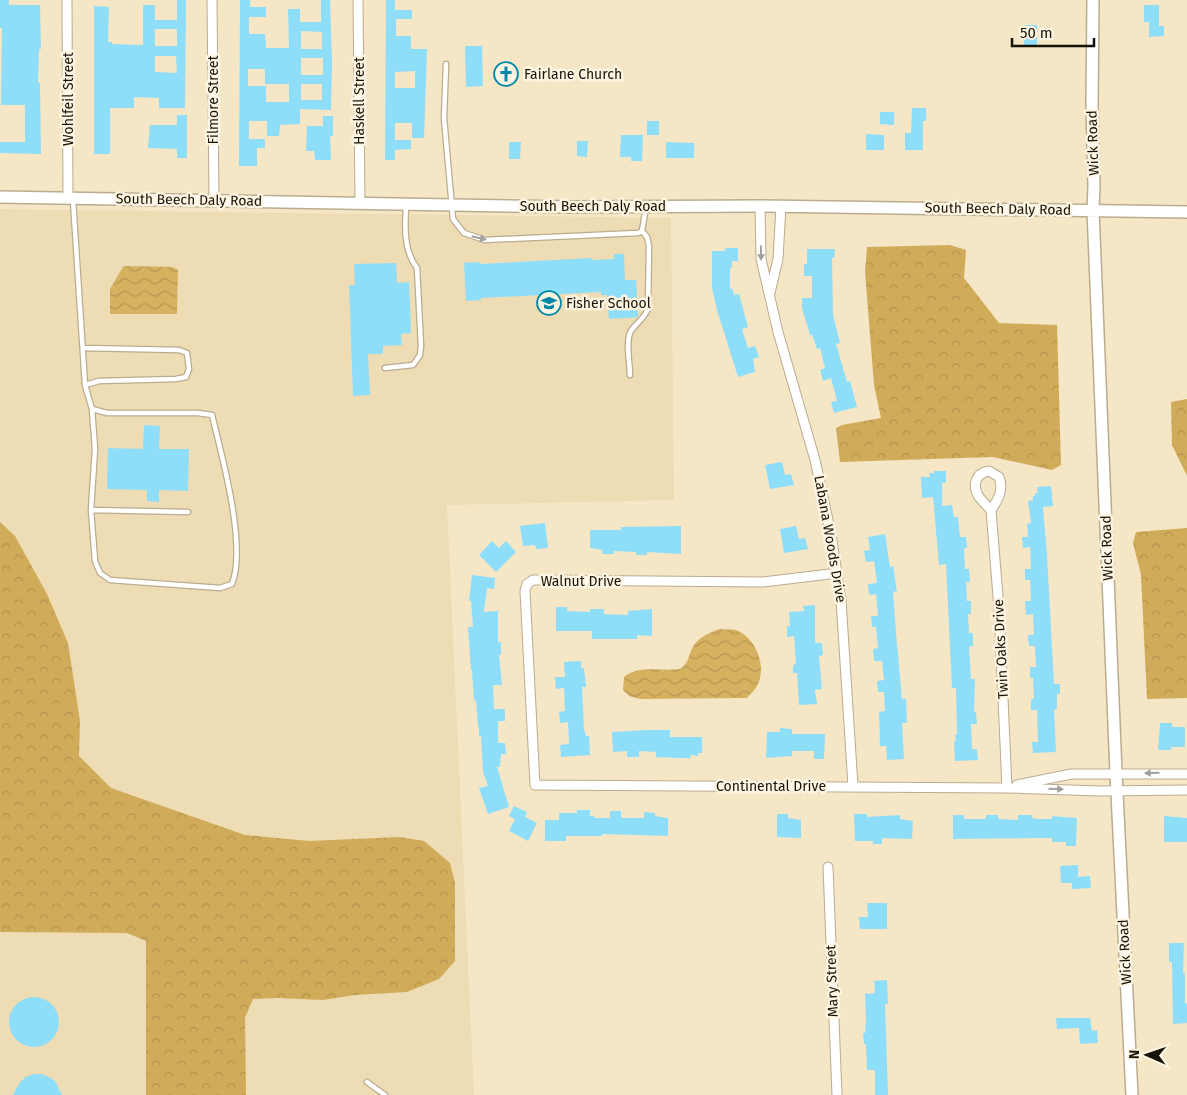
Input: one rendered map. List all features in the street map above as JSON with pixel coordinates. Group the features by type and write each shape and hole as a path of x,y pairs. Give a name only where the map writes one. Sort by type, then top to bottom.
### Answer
{"street":[{"name":"Wohlfeil Street","path":"67,0 71,198"},
{"name":"Filmore Street","path":"212,0 214,200"},
{"name":"Haskell Street","path":"358,0 360,202"},
{"name":"Wick Road","path":"1093,0 1093,210 1116,773 1132,1095"},
{"name":"South Beech Daly Road","path":"0,197 1187,212"},
{"name":"Labana Woods Drive","path":"760,206 760,259 769,298 815,460 838,573 854,786"},
{"name":"Labana Woods Drive","path":"769,298 778,259 780,206"},
{"name":"Twin Oaks Drive","path":"991,510 999,609 1007,788"},
{"name":"Walnut Drive","path":"535,785 525,591 527,584 533,580 763,582 838,573"},
{"name":"Continental Drive","path":"1007,788 1071,774 1187,774"},
{"name":"Continental Drive","path":"535,785 854,786 1118,791 1187,790"},
{"name":"Mary Street","path":"828,867 837,1095"}],"lane":[{"path":"446,64 444,118 450,204 453,220 464,233 485,240 624,235 642,231"},
{"path":"71,198 85,385 92,409 94,448 91,510 95,561 100,573 110,580 220,588 232,584 236,572 236,546 229,488 212,415 198,413 107,413 92,409"},
{"path":"385,368 413,366 420,355 417,268 412,262 407,246 405,228 406,203"},
{"path":"630,375 629,333 644,318 648,309 649,246 647,237 642,231 646,206"},
{"path":"83,348 179,350 187,353 189,369 186,377 176,379 99,381 85,385"},
{"path":"91,510 188,512"},
{"path":"367,1082 385,1095"}],"shaded area":[{"path":"0,209 671,218 674,500 447,505 474,1095 0,1095"}],"green space":[{"path":"950,245 966,250 964,278 999,323 1057,325 1061,465 1052,470 993,457 840,462 836,428 842,425 881,418 874,385 865,272 867,247"},
{"path":"1187,399 1187,476 1172,445 1171,402"},
{"path":"0,522 15,536 47,594 68,643 80,721 79,756 111,788 245,835 309,841 400,837 424,841 450,863 455,883 455,961 439,979 407,992 355,995 323,1000 253,999 245,1018 246,1095 146,1095 146,941 127,933 0,932"},
{"path":"1187,528 1187,698 1147,699 1141,575 1133,543 1136,532"}],"water":[{"path":"123,267 172,267 178,270 177,314 110,314 110,289"},
{"path":"720,629 736,630 743,634 750,640 759,655 761,673 759,681 747,698 640,699 629,696 623,690 624,677 630,673 644,670 680,669 686,663 693,647 699,640"}],"building":[{"path":"0,0 9,0 9,5 40,5 41,49 39,49 38,83 40,83 41,154 0,153 0,142 25,142 25,105 1,105 2,28 0,28"},
{"path":"177,0 186,0 185,108 159,108 159,98 134,97 134,108 110,108 110,154 94,154 94,6 109,7 108,42 112,42 112,44 143,45 143,5 155,5 155,20 177,20","holes":["155,29 177,29 177,46 155,46","155,56 176,56 177,73 155,72"]},
{"path":"240,0 250,0 250,7 266,7 266,17 249,17 249,34 265,34 266,48 289,48 288,9 300,9 300,22 321,22 321,0 330,0 331,110 300,109 300,124 280,125 279,136 267,136 267,121 249,121 249,139 265,139 265,148 257,148 257,166 239,166","holes":["301,31 322,32 322,49 301,49","301,58 323,58 323,75 301,75","248,69 265,69 265,84 289,84 289,102 266,102 266,86 248,86","301,84 322,84 322,100 301,100"]},
{"path":"386,0 395,0 395,10 412,10 412,19 396,19 396,36 411,36 411,49 427,49 424,138 412,138 412,123 395,123 395,140 411,140 411,149 395,150 395,160 385,160","holes":["415,71 415,88 395,88 395,72"]},
{"path":"1144,5 1159,5 1159,26 1164,26 1164,36 1149,37 1149,22 1144,22"},
{"path":"1025,25 1037,25 1037,45 1024,45"},
{"path":"465,46 482,46 483,86 466,87"},
{"path":"912,108 926,108 926,121 923,121 923,150 905,150 905,133 911,133"},
{"path":"880,112 894,112 894,125 880,124"},
{"path":"177,115 187,115 187,158 177,158 177,149 148,148 150,125 177,125"},
{"path":"323,116 333,116 333,136 330,136 331,160 315,160 314,151 306,151 307,126 323,126"},
{"path":"647,121 659,121 659,135 647,135"},
{"path":"866,134 884,135 884,150 866,150"},
{"path":"621,135 643,135 642,161 631,161 631,157 620,157"},
{"path":"577,141 588,141 587,157 577,156"},
{"path":"509,142 521,142 520,159 509,159"},
{"path":"666,142 694,143 694,158 666,158"},
{"path":"725,248 738,248 738,261 732,261 732,268 730,268 730,289 732,288 734,295 739,294 748,327 742,329 748,348 755,346 759,357 753,359 755,372 738,377 712,288 712,251 725,251"},
{"path":"807,249 835,249 834,258 832,258 833,315 840,343 836,344 847,382 850,381 857,407 834,413 831,402 837,401 831,378 823,381 820,370 825,368 820,348 817,349 812,335 810,335 802,308 802,298 812,298 812,276 804,276 804,264 807,264"},
{"path":"614,254 624,254 625,280 636,280 638,317 609,319 607,295 601,295 601,292 481,298 481,300 466,301 464,263 479,262 480,264 592,258 592,260 614,259"},
{"path":"396,263 397,283 409,282 411,333 401,334 402,345 383,346 383,354 368,354 370,395 353,396 349,285 355,285 354,264"},
{"path":"144,425 160,426 159,449 189,449 188,491 159,490 159,502 147,501 147,490 107,489 108,448 143,449"},
{"path":"782,462 785,475 791,474 794,485 770,489 765,465"},
{"path":"934,471 946,471 946,483 942,483 942,506 952,505 954,517 958,517 960,537 966,537 967,548 964,548 965,569 969,569 970,582 966,582 967,601 971,601 971,614 968,614 969,633 973,633 973,646 969,647 971,679 975,679 974,712 976,712 977,724 971,724 972,749 977,749 978,760 955,761 954,741 956,741 955,735 957,735 956,688 952,688 946,564 939,565 933,497 922,498 921,477 930,477 929,473 934,473"},
{"path":"1051,486 1053,506 1043,507 1054,684 1060,684 1060,694 1057,694 1057,709 1054,710 1056,752 1033,753 1032,742 1038,742 1037,710 1031,710 1031,699 1034,699 1033,678 1030,678 1030,667 1036,667 1035,646 1029,646 1028,635 1034,635 1033,614 1026,615 1025,601 1031,601 1030,580 1025,580 1025,569 1031,569 1030,547 1023,548 1022,537 1028,537 1027,524 1031,523 1028,501 1033,500 1035,493 1038,493 1037,487"},
{"path":"545,523 548,548 536,549 535,545 523,546 520,526"},
{"path":"681,526 681,554 647,552 647,555 636,555 636,552 614,551 614,554 602,554 602,550 590,548 590,530 621,530 621,527"},
{"path":"796,526 799,539 805,538 808,549 784,553 780,529"},
{"path":"885,534 890,567 893,566 897,591 893,592 896,633 902,699 906,699 907,723 902,723 904,759 887,760 886,746 880,746 879,712 885,711 884,692 878,692 877,681 884,680 882,661 874,661 873,649 878,648 876,627 872,627 871,616 878,616 876,594 869,595 868,584 877,583 874,561 866,562 864,551 870,550 868,537"},
{"path":"492,541 499,548 506,541 516,552 496,572 479,555"},
{"path":"472,575 495,578 494,589 487,588 484,612 498,611 498,642 501,642 501,655 499,655 502,685 493,685 494,709 505,709 505,721 498,721 498,743 505,743 506,754 501,754 500,767 497,767 509,807 488,814 479,788 488,786 483,772 481,736 479,736 476,700 474,701 468,627 473,627 471,601 469,601"},
{"path":"815,605 815,643 822,643 823,655 819,656 822,689 815,690 817,704 799,705 797,673 793,673 793,665 796,664 794,636 787,637 787,626 790,626 789,612 804,611 803,606"},
{"path":"556,607 567,607 567,611 590,612 590,609 604,609 604,614 628,615 628,611 652,609 652,636 637,635 637,639 592,639 592,631 556,631"},
{"path":"581,661 581,668 584,668 586,687 582,687 584,729 586,736 589,736 590,755 561,757 560,745 569,744 568,722 560,723 559,712 565,711 564,688 556,689 555,677 565,677 564,662"},
{"path":"1160,723 1172,723 1172,727 1185,727 1185,747 1171,747 1171,750 1158,750"},
{"path":"780,728 792,729 792,734 825,734 824,759 814,759 814,751 792,751 792,756 766,758 767,732 780,732"},
{"path":"670,730 670,737 702,737 702,753 698,753 698,756 690,755 691,758 679,758 656,757 656,752 639,751 639,757 627,757 627,751 613,752 612,732"},
{"path":"514,806 527,812 525,817 537,823 528,841 509,831 515,819 509,816"},
{"path":"577,810 590,810 590,816 594,816 594,818 610,818 610,811 621,811 621,818 644,818 644,812 655,813 655,816 668,818 668,836 602,834 602,836 566,836 566,841 545,841 545,820 559,820 559,813 577,813"},
{"path":"777,814 788,814 788,818 801,820 801,838 777,837"},
{"path":"854,814 867,814 867,817 900,815 900,819 913,821 912,839 882,838 882,844 873,844 873,841 855,841"},
{"path":"953,815 964,815 964,819 986,819 986,815 998,815 998,819 1018,820 1018,815 1032,815 1032,818 1037,819 1052,819 1052,816 1077,818 1076,846 1066,846 1066,842 1052,842 1052,838 953,839"},
{"path":"1164,816 1187,818 1187,842 1164,842"},
{"path":"1078,865 1078,877 1090,876 1091,888 1072,889 1072,883 1061,883 1060,866"},
{"path":"867,903 887,903 887,929 860,929 859,917 868,917"},
{"path":"1169,943 1184,943 1183,973 1185,973 1187,1023 1173,1024 1172,962 1169,962"},
{"path":"887,980 888,1004 885,1004 888,1095 875,1095 875,1070 867,1070 866,1044 864,1044 863,1033 865,1033 866,1020 865,994 875,993 874,981"},
{"path":"29,997 39,997 52,1004 59,1017 59,1027 52,1040 39,1047 29,1047 20,1043 13,1036 9,1027 9,1017 13,1008 20,1001"},
{"path":"1056,1018 1090,1018 1092,1031 1097,1030 1098,1043 1080,1044 1079,1028 1057,1029"},
{"path":"34,1074 41,1074 55,1081 62,1095 13,1095 20,1082"}],"place":[{"name":"Fairlane Church","path":"506,74"},
{"name":"Fisher School","path":"549,303"}]}
